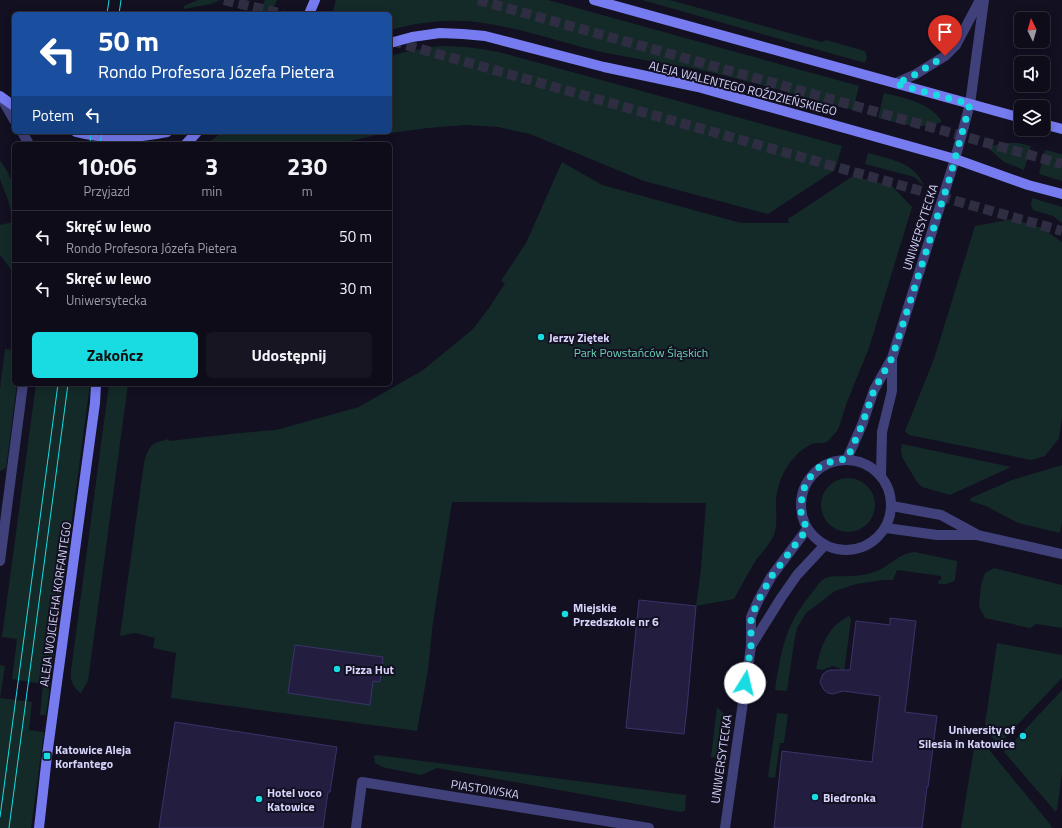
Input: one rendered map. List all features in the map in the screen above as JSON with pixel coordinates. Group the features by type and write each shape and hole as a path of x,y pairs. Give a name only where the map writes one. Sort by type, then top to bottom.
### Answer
{"main road":[{"path":"310,12 315,0"},
{"path":"594,0 1014,116"},
{"name":"ALEJA WALENTEGO ROŹDZIEŃSKIEGO","path":"392,42 412,37 440,33 486,36 604,67 698,86 955,159 1028,185 1062,194"},
{"path":"1,96 12,104"},
{"path":"1050,126 1062,129"},
{"path":"84,134 101,137 128,138 158,134"},
{"path":"188,142 195,134"},
{"name":"ALEJA WOJCIECHA KORFANTEGO","path":"38,828 95,403 96,386"}],"street":[{"path":"896,84 916,74 945,56 956,45 980,0"},
{"name":"UNIWERSYTECKA","path":"847,459 862,425 874,390 892,358 955,159 970,104 984,0"},
{"path":"1,96 12,116"},
{"name":"UNIWERSYTECKA","path":"881,475 882,432 892,392 892,358"},
{"path":"0,561 23,386"},
{"path":"847,459 864,463 881,475 890,494 892,506 886,528 879,537 868,545 853,550 836,550 824,546 814,539 807,529 801,514 802,492 812,474 818,468 832,461 847,459"},
{"path":"892,506 941,515 977,535"},
{"path":"886,528 937,535 977,535 1062,554"},
{"name":"UNIWERSYTECKA","path":"725,828 751,646 751,618 771,577 807,529"},
{"name":"UNIWERSYTECKA","path":"751,646 797,575 824,546"},
{"name":"PIASTOWSKA","path":"356,828 362,782 649,828"}],"green space":[{"path":"198,0 220,0 211,4 184,9 184,6"},
{"path":"265,0 277,0 272,12 260,12"},
{"path":"336,0 548,0 859,86 853,110 687,67 606,53 499,26 472,22 448,21 424,23 392,30 392,12 333,12"},
{"path":"642,0 670,0 822,42 826,40 865,51 867,57 865,63"},
{"path":"441,46 456,46 499,52 842,146 835,170 768,214 644,181 530,134 498,127 465,125 392,133 392,56"},
{"path":"884,93 923,105 936,114 941,122 933,125 917,126 901,124 878,118"},
{"path":"220,134 383,134 346,142 209,142"},
{"path":"1002,143 1018,143 1031,146 1024,170 1004,162 988,147"},
{"path":"1045,150 1062,154 1062,181 1039,174"},
{"path":"868,153 893,160 908,167 920,178 924,186 914,177 865,164"},
{"path":"0,161 12,182 12,217 9,203 0,179"},
{"name":"Park Powstańców Śląskich","path":"562,162 602,185 741,223 789,223 788,219 853,176 892,186 912,207 869,348 847,402 839,427 827,442 812,444 803,450 790,462 785,470 778,487 775,533 752,567 734,599 696,606 701,569 706,503 452,502 433,622 428,670 417,731 171,698 176,653 153,648 155,638 135,633 120,636 144,463 149,448 158,442 168,439 169,441 276,430 359,407 423,370 473,329 489,308 505,283 501,281 526,243"},
{"path":"1032,198 1062,207 1062,223 1053,216 1033,210 1031,205"},
{"path":"1013,219 1042,228 1062,242 1062,417 1059,438 1045,456 1031,460 909,435 905,431 934,359 975,226"},
{"path":"12,222 12,271 0,255 0,225"},
{"path":"5,349 12,350 12,386 17,386 6,468 0,471 0,389"},
{"path":"36,386 90,386 46,715 40,715 43,684 12,679 17,639 2,637"},
{"path":"109,386 128,386 88,681 81,693 73,684 71,671"},
{"path":"902,444 1011,467 950,495 922,487 917,482 902,457"},
{"path":"1062,465 1062,522 1060,533 1018,523 986,506 970,501 971,498 1012,480"},
{"path":"843,478 853,478 863,482 871,490 875,500 875,510 871,520 863,528 853,532 843,532 833,528 825,520 821,510 821,500 825,490 833,482"},
{"path":"915,552 957,561 955,580 947,584 938,584 939,580 941,580 941,576 897,570 893,580 856,584 835,591 806,613 797,628 787,691 775,690 782,651 790,628 802,605 819,583 829,577 856,576 874,572 882,569 899,557"},
{"path":"994,568 1062,585 1062,628 1036,624 1030,628 985,618 979,607 981,585 985,573"},
{"path":"849,616 851,620 844,672 833,666 823,670 816,669 826,638 841,620"},
{"path":"997,643 1062,655 1062,678 999,744 991,736 985,724"},
{"path":"0,665 5,666 0,698"},
{"path":"1062,690 1062,773 1057,810 1055,811 1004,752"},
{"path":"0,698 32,702 29,730 44,732 31,828 0,828"},
{"path":"717,707 725,715 718,758 711,757"},
{"path":"777,713 788,714 784,743 780,743 775,778 768,777"},
{"path":"981,740 1052,828 961,828 974,748"},
{"path":"376,755 686,795 685,811 680,812 437,768 421,775 382,767 375,763 374,756"}],"building":[{"path":"639,600 696,606 684,734 626,728"},
{"path":"890,618 916,621 905,712 937,716 922,828 774,828 782,751 872,762 880,696 843,691 833,694 828,693 824,690 820,682 823,674 827,671 850,670 856,621 890,625"},
{"name":"Pizza Hut","path":"295,645 383,657 380,682 373,681 370,705 288,693"},
{"path":"175,722 337,747 330,792 328,792 323,828 159,828"}],"tunnel":[{"path":"224,0 275,12"},
{"path":"478,0 1062,164"},
{"path":"392,41 1062,231"}],"tram line":[{"path":"107,12 109,0"},
{"path":"119,12 121,0"},
{"path":"90,142 91,134"},
{"path":"100,142 102,134"},
{"path":"0,817 58,386"},
{"path":"9,828 68,386"}],"place":[{"name":"Jerzy Ziętek","path":"541,337"},
{"name":"Miejskie Przedszkole nr 6","path":"565,614"},
{"name":"Pizza Hut","path":"337,669"},
{"name":"University of Silesia in Katowice","path":"1023,736"},
{"name":"Katowice Aleja Korfantego","path":"47,756"},
{"name":"Biedronka","path":"815,797"},
{"name":"Hotel voco Katowice","path":"259,799"}],"route":[{"path":"745,683 751,646 751,618 771,577 807,529 801,514 802,492 812,474 818,468 832,461 847,459 862,425 874,390 892,358 941,206 970,104 896,84 916,74 945,56"}]}
